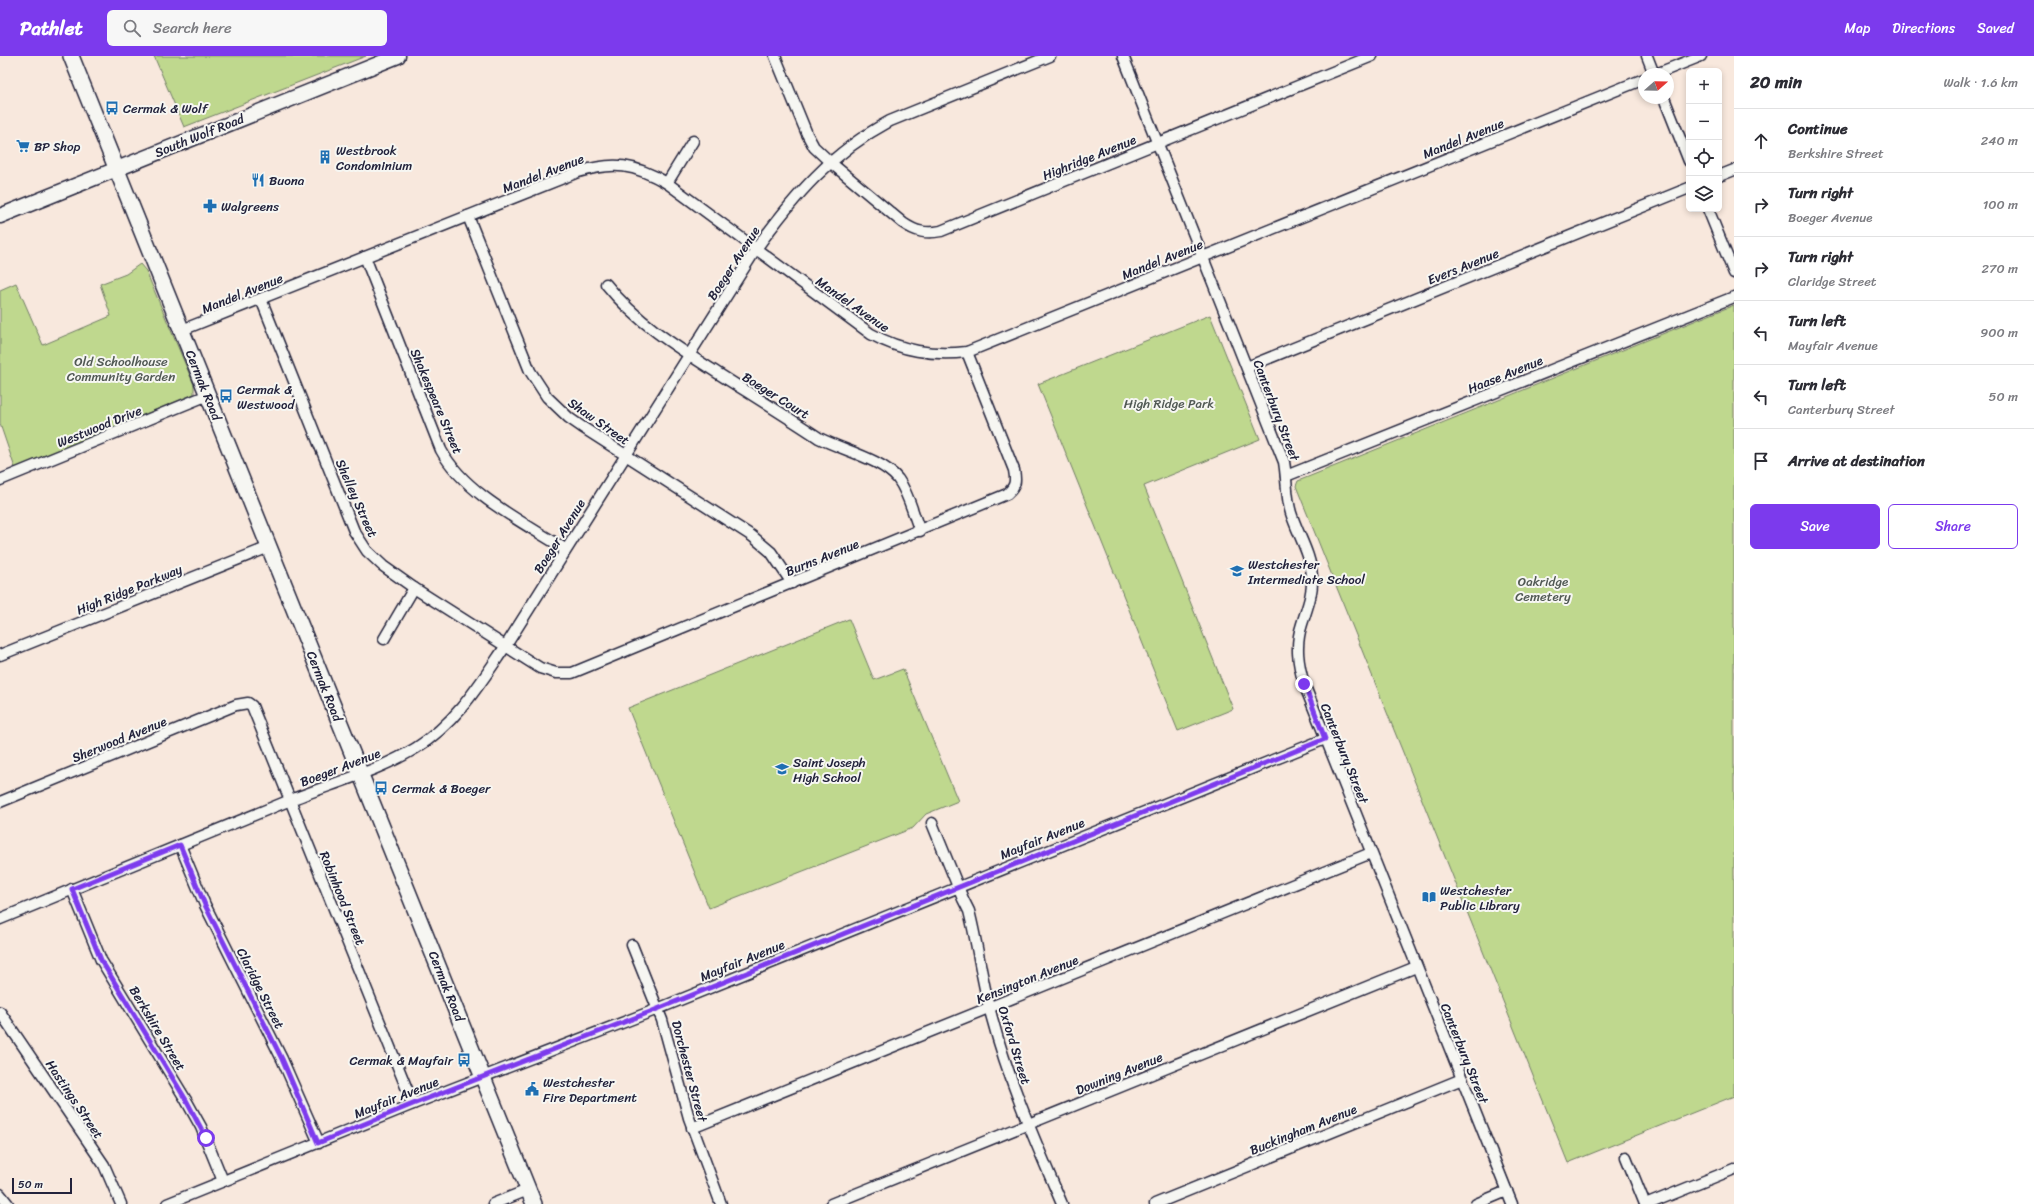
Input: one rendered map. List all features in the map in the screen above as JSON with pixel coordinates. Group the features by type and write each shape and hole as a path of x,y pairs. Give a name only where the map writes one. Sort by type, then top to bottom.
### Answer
{"main road":[{"name":"Cermak Road","path":"71,56 534,1204"},
{"name":"South Wolf Road","path":"0,216 116,168 398,56"}],"street":[{"name":"Highridge Avenue","path":"776,56 810,141 830,162 903,223 913,230 930,233 942,231 1372,56"},
{"name":"Boeger Avenue","path":"0,919 290,800 360,774 417,748 445,726 469,701 505,647 565,549 756,249 787,206 830,162 854,142 890,121 1050,56"},
{"name":"Canterbury Street","path":"1123,56 1156,143 1284,462 1288,502 1309,558 1312,573 1310,604 1302,625 1298,643 1298,665 1304,684 1512,1204"},
{"path":"1647,56 1652,68"},
{"path":"1670,68 1701,56"},
{"name":"Mandel Avenue","path":"182,330 591,168 620,166 636,168 667,183 871,334 885,342 925,353 967,352 1638,81"},
{"path":"1666,104 1686,153"},
{"path":"667,183 693,141"},
{"path":"1722,175 1734,170"},
{"name":"Evers Avenue","path":"1247,367 1686,189"},
{"path":"1709,212 1734,273"},
{"name":"Shaw Street","path":"468,216 522,355 537,384 547,397 569,418 752,536 771,552 792,583"},
{"name":"Shakespeare Street","path":"365,257 441,450 448,463 462,479 478,493 565,549"},
{"name":"Boeger Court","path":"606,284 617,298 641,320 689,355 819,438 837,447 878,463 888,470 901,484 920,531"},
{"name":"Haase Avenue","path":"1286,476 1734,297"},
{"name":"Shelley Street","path":"261,299 354,531 367,551 376,560 414,588 505,647"},
{"name":"Burns Avenue","path":"505,647 540,668 556,673 572,673 1007,494 1013,488 1016,481 1014,470 967,352"},
{"name":"Westwood Drive","path":"0,480 208,395"},
{"name":"High Ridge Parkway","path":"0,655 269,547"},
{"path":"384,639 414,588"},
{"name":"Robinhood Street","path":"248,703 252,706 255,712 413,1104"},
{"name":"Sherwood Avenue","path":"0,802 236,705 248,703"},
{"name":"Mayfair Avenue","path":"167,1204 1325,739"},
{"name":"Oxford Street","path":"932,823 957,886 969,911 989,1008 1006,1065 1028,1123 1062,1204"},
{"name":"Claridge Street","path":"180,845 205,905 282,1059 318,1143"},
{"name":"Kensington Avenue","path":"692,1128 1371,853"},
{"name":"Berkshire Street","path":"72,889 101,960 186,1100 203,1133 223,1181"},
{"name":"Dorchester Street","path":"632,944 658,1008 692,1128 721,1204"},
{"name":"Downing Avenue","path":"831,1204 1416,967"},
{"name":"Hastings Street","path":"0,1012 104,1165 121,1204"},
{"name":"Buckingham Avenue","path":"1155,1204 1462,1079"},
{"path":"1626,1157 1647,1204 1734,1169"},
{"path":"493,1204 528,1190"},
{"path":"1476,1204 1507,1191"},
{"path":"0,1194 8,1204"}],"green space":[{"path":"154,56 366,56 184,127"},
{"name":"Old Schoolhouse Community Garden","path":"140,264 146,271 194,385 194,394 15,468 0,424 0,290 16,283 43,345 111,316 100,284 126,274"},
{"name":"Oakridge Cemetery","path":"1734,305 1734,1096 1568,1163 1296,486 1298,481"},
{"name":"High Ridge Park","path":"1210,315 1260,439 1144,486 1233,709 1178,731 1038,384"},
{"path":"849,619 874,680 903,669 958,801 926,814 913,828 709,908 628,708"}],"place":[{"name":"Cermak & Wolf","path":"112,108"},
{"name":"BP Shop","path":"23,146"},
{"name":"Westbrook Condominium","path":"325,157"},
{"name":"Buona","path":"258,180"},
{"name":"Walgreens","path":"210,206"},
{"name":"Cermak & Westwood","path":"226,396"},
{"name":"Westchester Intermediate School","path":"1237,571"},
{"name":"Saint Joseph High School","path":"782,769"},
{"name":"Cermak & Boeger","path":"381,788"},
{"name":"Westchester Public Library","path":"1429,897"},
{"name":"Cermak & Mayfair","path":"464,1060"},
{"name":"Westchester Fire Department","path":"532,1089"}],"route":[{"path":"206,1138 186,1100 101,960 72,889 180,845 205,905 291,1078 318,1143 413,1104 650,1012 957,886 1325,739 1304,684"}]}
